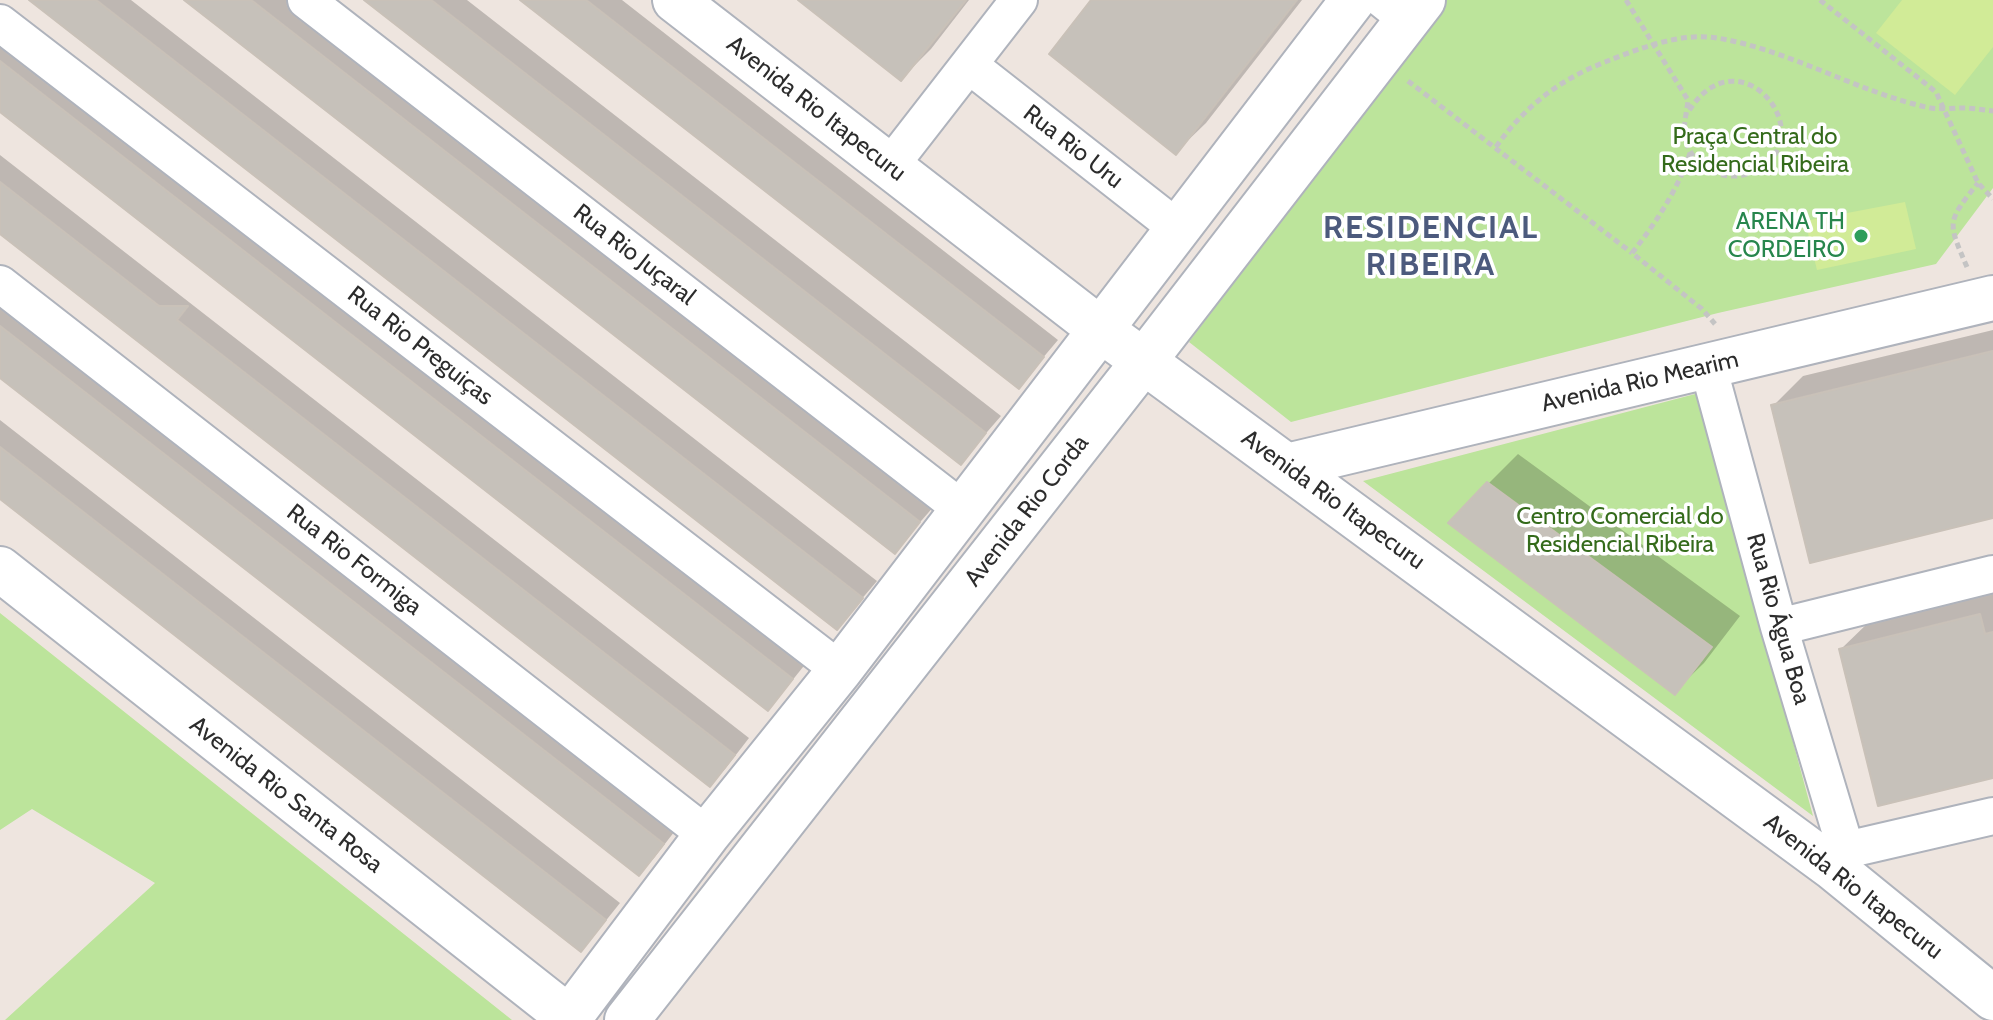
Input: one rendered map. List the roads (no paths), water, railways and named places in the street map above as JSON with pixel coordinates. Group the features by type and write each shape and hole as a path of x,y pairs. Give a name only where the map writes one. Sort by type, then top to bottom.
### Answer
{"street":[{"name":"Rua Rio Juçaral","path":"306,0 962,509"},
{"path":"890,166 1019,0"},
{"path":"570,1019 707,835 840,670 1353,0"},
{"name":"Avenida Rio Itapecuru","path":"679,1 1101,330 1839,859 1993,998"},
{"name":"Avenida Rio Corda","path":"627,1020 1379,58 1405,7"},
{"name":"Rua Rio Preguiças","path":"0,23 840,670"},
{"name":"Rua Rio Uru","path":"969,65 1177,228"},
{"name":"Rua Rio Formiga","path":"0,284 707,835"},
{"name":"Avenida Rio Mearim","path":"1287,466 1987,299"},
{"name":"Rua Rio Água Boa","path":"1726,362 1779,627 1839,859"},
{"name":"Avenida Rio Santa Rosa","path":"0,569 570,1019"},
{"path":"1779,627 1993,574"},
{"path":"1839,859 1993,816"}],"place":[{"name":"ARENA TH CORDEIRO","path":"1861,236"}],"district":[{"name":"RESIDENCIAL RIBEIRA","path":"1431,248"}],"park label":[{"name":"Praça Central do Residencial Ribeira","path":"1755,151"},
{"name":"Centro Comercial do Residencial Ribeira","path":"1620,531"}]}
